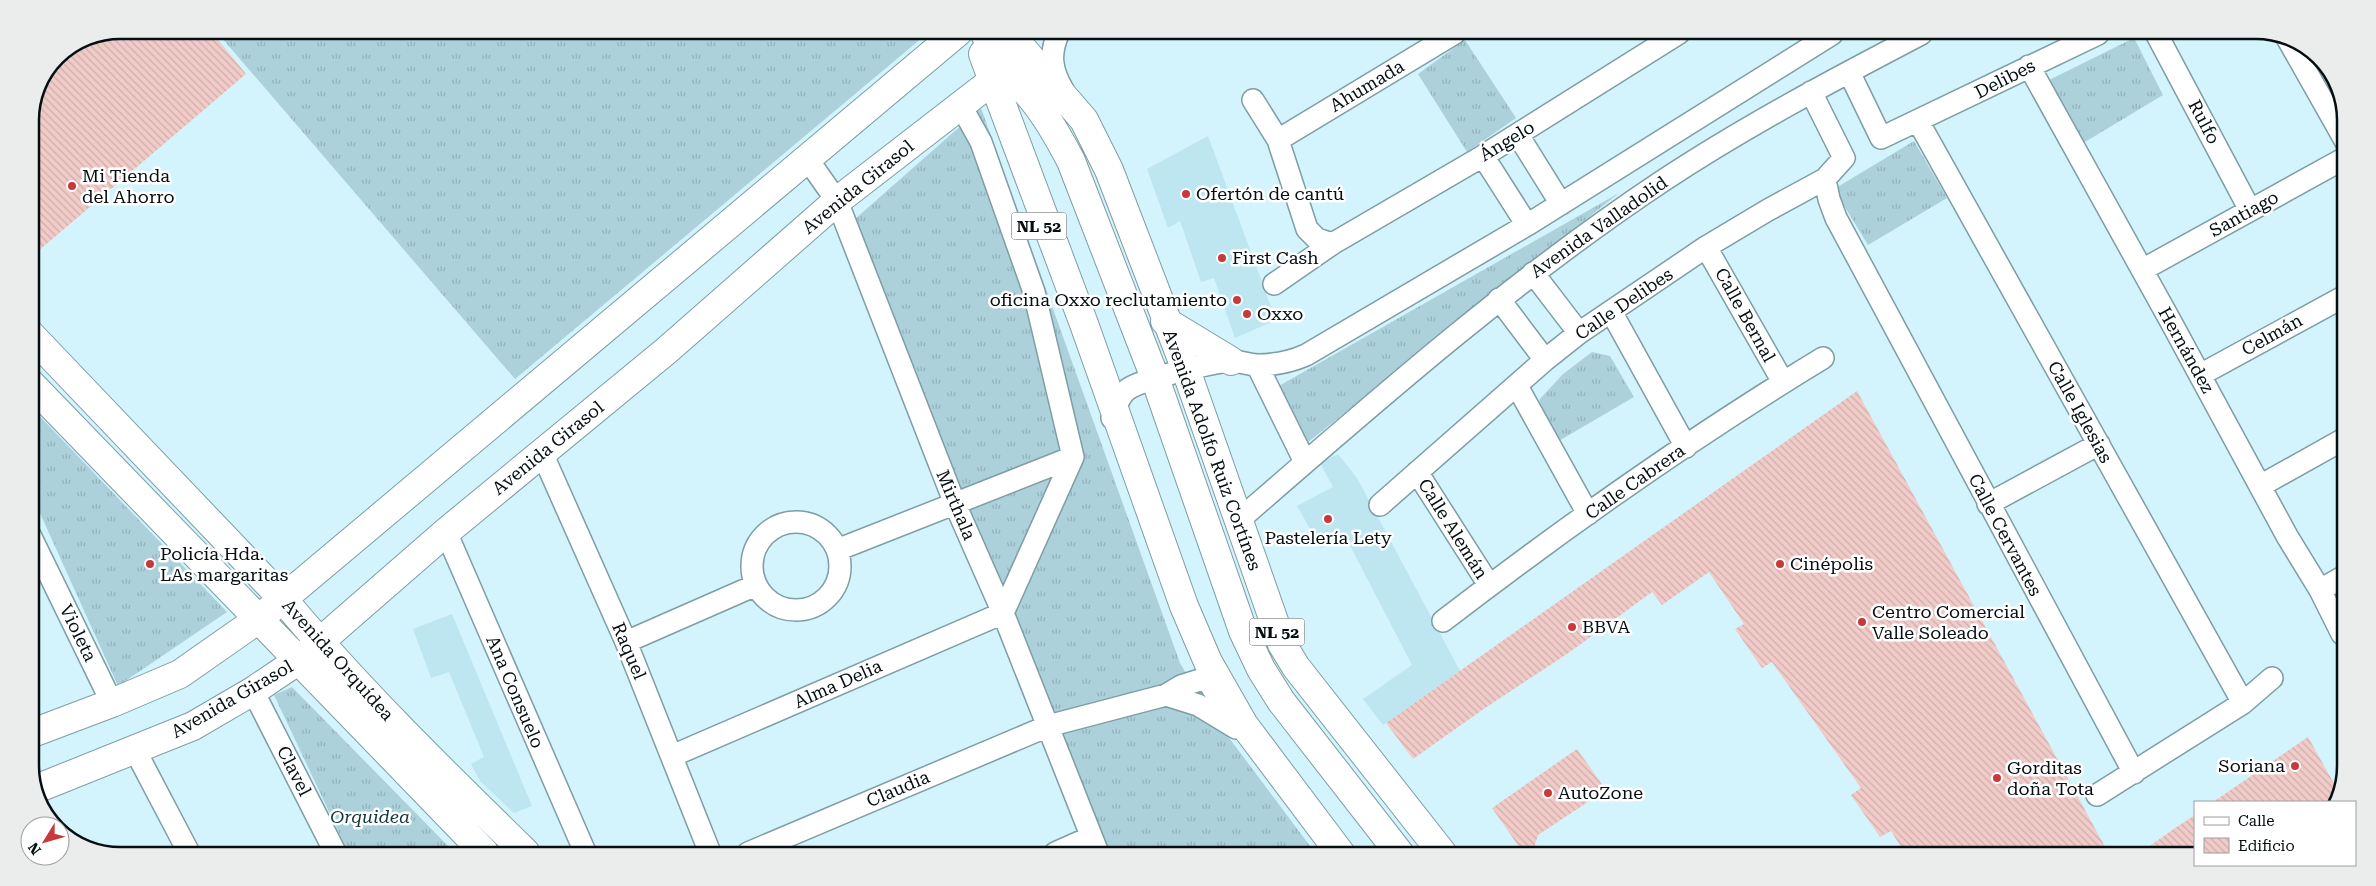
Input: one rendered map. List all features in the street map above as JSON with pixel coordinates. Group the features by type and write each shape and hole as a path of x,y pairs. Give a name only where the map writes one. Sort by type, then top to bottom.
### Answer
{"main road":[{"path":"39,731 112,704 180,674 260,618 808,160 950,39"},
{"name":"Avenida Adolfo Ruiz Cortínes","path":"987,39 1003,71 1115,410 1179,616 1211,686 1236,728 1323,847"},
{"name":"Avenida Adolfo Ruiz Cortínes","path":"987,39 1003,71 1072,105 1084,120 1109,170 1165,321 1186,370 1274,624 1290,658 1438,847"},
{"path":"1003,71 1037,105 1071,161 1155,378 1236,613 1261,669 1281,701 1395,847"},
{"name":"Avenida Girasol","path":"41,787 193,726 253,691 309,651 446,532 666,351 838,202 1003,71"},
{"path":"1165,321 1244,363"},
{"name":"Avenida Orquídea","path":"39,343 282,598 309,651 480,847"},
{"name":"Avenida Orquídea","path":"39,392 260,618 309,651 427,757 520,847"},
{"path":"1115,410 1184,606 1212,669 1244,725 1336,847"},
{"path":"1115,410 1199,619 1224,676 1253,718 1352,847"}],"street":[{"path":"1056,39 1051,54 1060,85 1072,105"},
{"name":"Ahumada","path":"1278,140 1445,39"},
{"name":"Ángelo","path":"1274,284 1332,244 1518,135 1670,39"},
{"name":"Avenida Valladolid","path":"1115,410 1128,389 1155,378 1186,370 1244,363 1292,362 1306,355 1527,225 1824,39"},
{"name":"Avenida Valladolid","path":"1239,520 1499,299 1533,274 1692,162 1811,92 1912,39"},
{"name":"Delibes","path":"1918,121 2029,66 2061,42 2075,39"},
{"name":"Rulfo","path":"2159,39 2250,210"},
{"path":"2292,47 2337,126"},
{"name":"Hernández","path":"2029,66 2287,536 2320,590 2337,624"},
{"path":"1849,72 1881,138 1918,121"},
{"name":"Calle Delibes","path":"1380,504 1545,360 1579,334 1706,247 1825,179 1844,158 1811,92"},
{"path":"1253,100 1278,140 1307,229 1318,239 1332,244"},
{"path":"960,104 981,142 1034,292 1072,457 1003,612"},
{"name":"Calle Iglesias","path":"1918,121 2243,703"},
{"path":"1518,135 1560,204"},
{"path":"1482,156 1527,225"},
{"name":"Mirthala","path":"808,160 838,202 955,504 1003,612 1095,845"},
{"name":"Santiago","path":"2142,270 2337,163"},
{"name":"Calle Cervantes","path":"1825,179 1829,199 1836,218 2134,773"},
{"name":"Calle Bernal","path":"1706,247 1783,382"},
{"path":"1533,274 1579,334"},
{"path":"1499,299 1545,360"},
{"name":"Celmán","path":"2200,375 2337,300"},
{"path":"1612,313 1686,447"},
{"name":"Calle Cabrera","path":"1443,621 1588,514 1783,382 1822,358"},
{"path":"1244,363 1305,462"},
{"path":"1516,386 1588,514"},
{"path":"2260,486 2337,443"},
{"path":"1988,504 2098,444"},
{"name":"Raquel","path":"542,453 626,642 708,847"},
{"path":"837,550 1072,457"},
{"name":"Calle Alemán","path":"1417,472 1489,586"},
{"path":"801,522 816,527 829,536 837,550 840,562 835,586 819,604 796,610 783,608 768,599 756,585 752,570 753,554 760,540 771,529 786,523 801,522"},
{"name":"Ana Consuelo","path":"446,532 583,847"},
{"name":"Violeta","path":"39,554 112,704"},
{"path":"2320,590 2337,580"},
{"path":"626,642 756,585"},
{"name":"Alma Delia","path":"672,756 1003,612"},
{"path":"2098,795 2243,703 2272,678"},
{"name":"Claudia","path":"762,847 1048,726 1166,695 1181,686 1211,686"},
{"name":"Clavel","path":"253,691 332,847"},
{"path":"1166,695 1198,705 1236,728"},
{"path":"136,750 186,847"}],"shaded area":[{"path":"1208,136 1276,320 1235,338 1214,278 1201,282 1180,221 1168,228 1147,169"},
{"path":"1338,454 1357,478 1460,671 1383,725 1363,699 1412,665 1345,536 1321,548 1297,506 1333,487 1320,463"},
{"path":"452,614 532,806 514,813 480,781 471,764 484,757 449,672 431,678 413,629"}],"green space":[{"path":"223,39 921,39 515,379"},
{"path":"2135,39 2163,95 2080,145 2045,82"},
{"path":"1465,40 1516,118 1467,152 1418,74"},
{"path":"981,108 1180,663 1206,707 1311,847 1102,847 855,219"},
{"path":"1914,141 1947,198 1868,245 1834,189"},
{"path":"1619,193 1302,447 1277,387"},
{"path":"1592,352 1610,356 1634,397 1557,442 1539,400 1563,374"},
{"path":"39,415 227,612 118,686 39,511"},
{"name":"Orquidea","path":"292,687 449,847 346,847 274,695"}],"building":[{"name":"Mi Tienda del Ahorro","path":"217,39 246,74 39,250 40,104 52,75 62,62 75,52 104,40"},
{"name":"Centro Comercial Valle Soleado","path":"1857,391 2105,847 1901,847 1891,831 1880,837 1851,795 1861,788 1772,662 1762,668 1735,629 1744,624 1709,572 1662,605 1652,592 1567,654 1485,708 1413,759 1386,723"},
{"name":"Soriana","path":"2308,737 2335,785 2329,801 2214,801"},
{"path":"1577,749 1606,790 1538,835 1534,847 1519,847 1492,808"},
{"path":"2194,816 2194,847 2149,847"}],"place":[{"name":"Mi Tienda del Ahorro","path":"72,186"},
{"name":"Ofertón de cantú","path":"1186,194"},
{"name":"First Cash","path":"1222,258"},
{"name":"oficina Oxxo reclutamiento","path":"1237,300"},
{"name":"Oxxo","path":"1247,314"},
{"name":"Pastelería Lety","path":"1328,519"},
{"name":"Policía Hda. LAs margaritas","path":"150,564"},
{"name":"Cinépolis","path":"1780,564"},
{"name":"Centro Comercial Valle Soleado","path":"1862,622"},
{"name":"BBVA","path":"1572,627"},
{"name":"Soriana","path":"2295,766"},
{"name":"Gorditas doña Tota","path":"1997,778"},
{"name":"AutoZone","path":"1548,793"}]}
